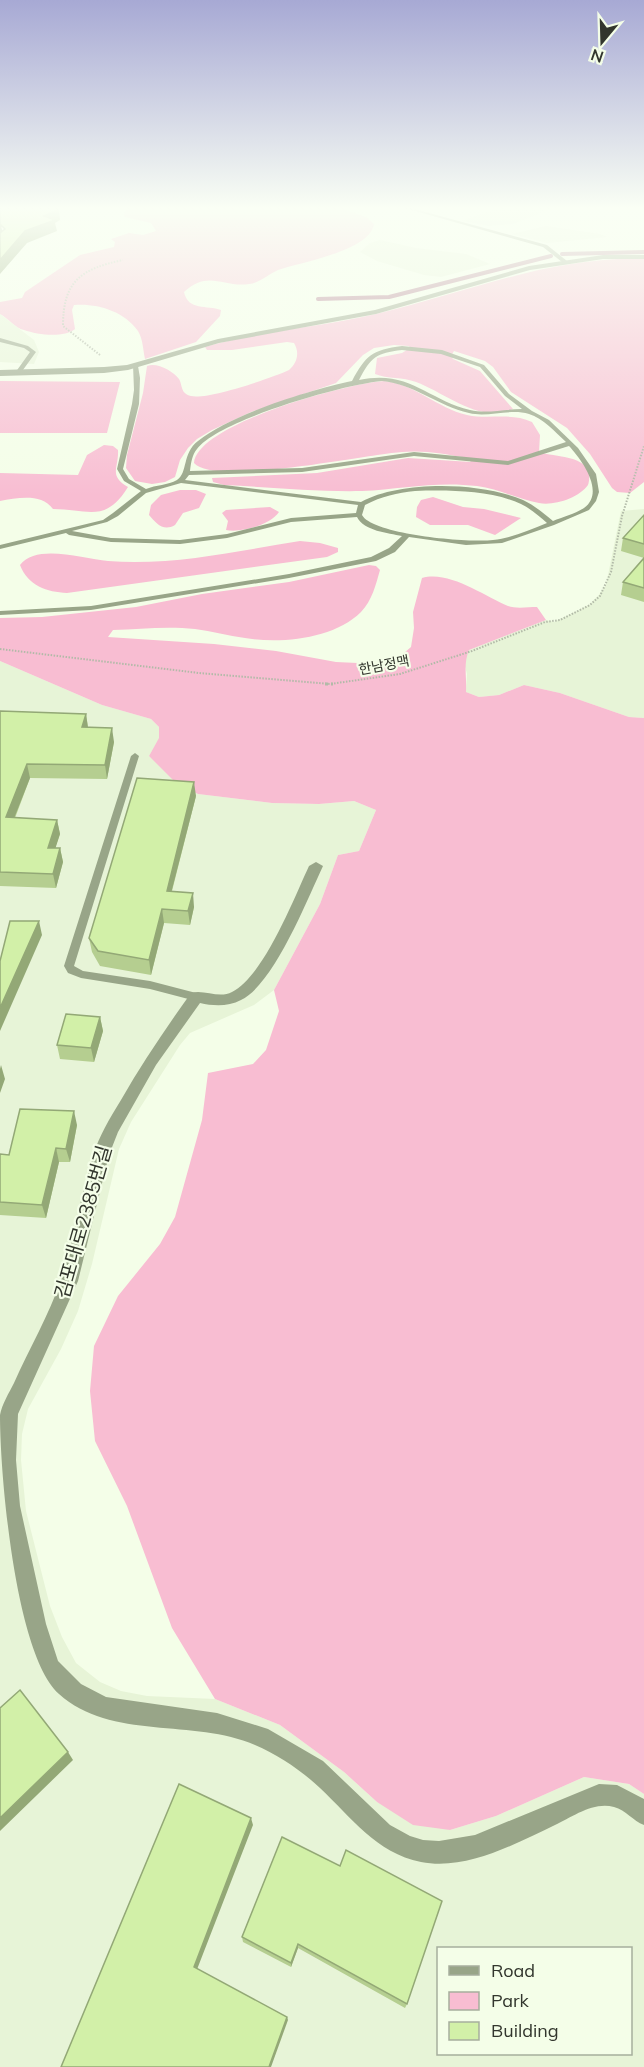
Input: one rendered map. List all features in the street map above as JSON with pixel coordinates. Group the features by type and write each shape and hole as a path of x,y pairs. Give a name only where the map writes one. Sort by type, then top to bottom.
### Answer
{"street":[{"path":"0,373 116,369 135,366 218,341 376,312 406,303"},
{"path":"195,997 227,999 238,996 251,986 269,959 316,866"},
{"name":"김포대로2385번길","path":"195,997 151,1061 111,1131 95,1175 69,1281 9,1414 4,1434 3,1463 8,1506 39,1635 51,1668 67,1686 87,1701 118,1712 216,1723 244,1729 272,1741 327,1779 359,1814 379,1830 402,1844 423,1851 447,1852 501,1838 590,1796 612,1795 633,1804 644,1814"}],"lane":[{"path":"0,340 26,347 33,352 18,373"},
{"path":"355,382 366,361 384,350 409,348 442,352 482,366 507,395 547,423 570,443 591,468 595,487 594,496 587,509 516,537 488,543 434,540 369,525 362,521 359,515 362,504"},
{"path":"135,366 137,383 120,469 126,480 145,491"},
{"path":"181,481 187,473 187,463 194,448 209,435 261,412 355,382 375,378 411,384 472,413 530,412"},
{"path":"187,473 302,470 414,454 508,463 570,443"},
{"path":"0,547 67,532 113,517 145,491 181,481 228,489 303,495 362,504 376,496 405,491 436,488 469,490 519,501 528,505 552,524"},
{"path":"67,532 111,540 180,542 227,536 299,519 359,515"},
{"path":"0,613 92,608 299,574 373,559 392,550 407,535"},
{"path":"135,756 69,966 81,974 150,985 195,997"}],"path":[{"path":"64,303 63,326 116,369"},
{"name":"한남정맥","path":"0,649 175,670 330,684 400,674 440,662 545,621 555,623 590,607 599,598 608,585 621,518 644,446"}],"shaded area":[{"path":"0,314 34,340 39,352 34,364 0,362"},
{"path":"644,509 644,718 629,717 560,693 524,685 499,695 479,697 466,692 467,674 464,662 469,650 546,620 554,622 589,605 598,596 606,585 621,511"},
{"path":"0,661 102,705 151,719 159,727 159,739 149,756 198,794 272,803 319,804 354,801 376,810 359,851 338,855 320,904 274,990 254,1005 190,1033 131,1122 119,1149 92,1264 78,1311 61,1349 28,1409 22,1434 21,1460 26,1511 50,1606 62,1637 76,1663 100,1682 121,1691 147,1696 215,1699 280,1725 344,1772 377,1802 450,1830 496,1816 584,1777 629,1784 644,1794 644,2067 0,2067"}],"green space":[{"path":"0,303 192,303 221,310 220,316 196,342 145,359 138,331 118,313 101,307 74,305 72,310 75,329 58,335 21,329 0,314"},
{"path":"644,303 644,482 630,493 617,492 590,454 567,428 511,392 493,367 485,361 454,351 451,356 480,371 513,409 500,413 475,410 416,382 375,374 377,358 402,353 410,348 394,345 374,348 363,355 336,383 251,412 212,430 188,448 180,460 175,477 165,482 152,484 135,481 126,468 147,366 160,366 173,373 179,379 187,395 199,396 225,392 289,370 296,361 297,350 294,343 232,350 207,350 205,347 247,337 376,314 410,305"},
{"path":"0,381 120,382 107,433 0,433"},
{"path":"384,381 416,391 456,412 483,417 516,417 532,422 540,435 539,452 573,459 581,463 587,468 588,485 579,494 559,502 545,504 477,486 433,485 362,491 328,491 224,485 213,482 212,478 317,473 408,458 471,462 467,458 427,452 384,454 260,471 208,470 194,463 202,448 220,434 246,420 340,389"},
{"path":"104,445 113,446 118,450 116,475 128,487 112,506 95,512 86,512 53,509 42,501 29,498 0,501 0,473 78,475 87,455"},
{"path":"180,490 196,490 206,494 199,508 183,513 175,525 167,528 160,526 149,515 151,505 161,495"},
{"path":"433,497 463,507 484,509 521,518 495,535 468,525 430,525 416,517 417,507 421,500"},
{"path":"270,507 279,512 269,521 247,529 226,530 228,521 222,513 226,510"},
{"path":"300,541 338,548 338,552 327,557 67,593 45,589 33,583 20,565 28,558 49,554 108,561 180,560"},
{"path":"369,565 376,566 380,570 365,608 350,621 322,634 290,640 259,640 195,629 164,628 113,630 108,637 214,644 276,651 336,662 379,664 397,659 411,647 414,628 413,612 422,578 432,576 466,585 508,606 537,607 546,620 469,650 466,665 466,692 479,697 499,695 524,685 560,693 629,717 644,718 644,1794 629,1784 584,1777 496,1816 450,1830 413,1825 377,1802 344,1772 280,1725 215,1699 172,1628 127,1506 95,1441 90,1391 94,1346 118,1296 160,1244 175,1217 202,1120 208,1073 253,1064 266,1050 279,1011 274,990 320,904 338,855 359,851 376,810 354,801 319,804 272,803 198,794 175,782 149,756 159,738 159,727 151,719 102,705 0,661 0,618 42,617 136,607 202,594 289,582"}],"building":[{"path":"644,515 644,544 623,538"},
{"path":"644,558 644,588 623,582"},
{"path":"0,711 86,714 82,727 112,728 105,765 27,764 6,817 57,820 48,848 60,848 53,874 0,872"},
{"path":"137,778 194,782 167,891 193,893 188,911 162,909 149,960 98,951 89,938"},
{"path":"10,921 39,921 0,1008 0,961"},
{"path":"66,1014 100,1017 91,1048 57,1045"},
{"path":"20,1109 74,1111 66,1149 56,1148 42,1205 0,1202 0,1154 9,1155"},
{"path":"20,1690 68,1752 0,1818 0,1708"},
{"path":"179,1784 251,1818 194,1967 287,2017 269,2067 61,2067"},
{"path":"282,1837 340,1866 346,1850 442,1901 407,2004 298,1944 291,1963 242,1937"}]}
